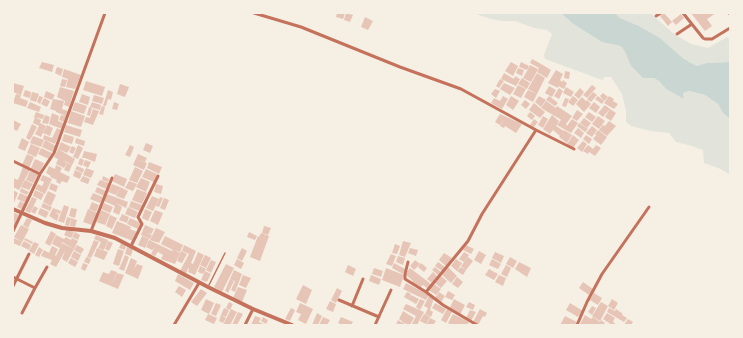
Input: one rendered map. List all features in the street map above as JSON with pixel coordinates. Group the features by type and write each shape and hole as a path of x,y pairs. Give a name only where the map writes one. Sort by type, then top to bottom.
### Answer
{"street":[{"path":"13,231 40,174 54,153 105,13"},
{"path":"254,13 301,27 400,67 461,89 574,149"},
{"path":"656,16 661,13"},
{"path":"683,13 703,38 708,40 730,28"},
{"path":"677,34 692,24"},
{"path":"426,292 468,241 482,214 536,130"},
{"path":"13,161 40,174"},
{"path":"131,246 142,224 138,217 158,176"},
{"path":"91,231 112,178"},
{"path":"577,325 602,274 649,207"},
{"path":"13,209 45,223 62,228 91,231 110,236 199,283 253,309 292,325"},
{"path":"13,286 15,278 29,254"},
{"path":"408,262 405,279 443,305 478,325"},
{"path":"22,313 48,267"},
{"path":"15,278 35,288"},
{"path":"352,306 364,279"},
{"path":"174,325 199,283"},
{"path":"375,325 391,290"},
{"path":"339,300 379,317"},
{"path":"245,325 253,309"}],"lane":[{"path":"208,287 225,253"}],"shaded area":[{"path":"473,13 561,13 572,23 586,31 612,44 622,47 631,66 643,78 654,78 666,89 684,99 683,93 689,91 705,95 718,104 723,113 730,119 730,175 721,169 704,163 703,150 676,142 669,133 651,131 631,126 626,122 626,111 622,94 611,77 605,77 602,80 545,59 544,55 552,34 547,30 534,28 515,21 491,19"},
{"path":"561,13 615,13 620,18 639,26 660,38 684,59 697,66 707,63 730,62 730,119 723,113 718,104 705,95 689,91 683,93 684,99 666,89 654,78 643,78 631,66 622,47 602,42 572,23"},
{"path":"615,13 650,13 674,34 691,44 708,48 727,37 730,40 730,62 707,63 697,66 684,59 660,38 639,26 620,18"}],"building":[{"path":"337,13 345,13 343,19 336,17"},
{"path":"346,13 353,15 350,22 344,20"},
{"path":"664,13 672,22 668,26 660,16"},
{"path":"691,13 716,13 707,19 712,26 705,31"},
{"path":"681,14 684,18 676,25 672,21"},
{"path":"365,17 373,21 368,30 361,27"},
{"path":"532,59 541,64 539,68 530,63"},
{"path":"42,62 54,65 52,72 39,68"},
{"path":"511,62 518,66 513,76 505,71"},
{"path":"521,62 529,66 527,70 519,67"},
{"path":"541,64 551,70 547,78 537,72"},
{"path":"530,65 538,69 535,75 527,71"},
{"path":"57,67 63,69 61,76 55,73"},
{"path":"518,68 524,70 522,76 516,73"},
{"path":"64,69 81,75 75,89 66,87 68,79 62,77"},
{"path":"556,70 563,74 560,80 567,83 564,89 548,83"},
{"path":"527,71 535,75 531,82 523,78"},
{"path":"565,71 570,72 569,79 564,78"},
{"path":"504,73 514,79 515,76 520,79 516,86 501,79"},
{"path":"537,73 545,78 537,94 528,89"},
{"path":"522,78 530,83 527,89 518,84"},
{"path":"62,79 67,80 65,87 60,86"},
{"path":"500,79 504,81 499,88 496,86"},
{"path":"86,81 105,87 102,96 83,90"},
{"path":"13,83 24,86 21,95 13,92"},
{"path":"504,83 515,88 510,95 500,89"},
{"path":"120,84 129,87 125,97 117,94"},
{"path":"518,85 526,89 521,98 513,94"},
{"path":"592,85 596,88 587,98 583,95"},
{"path":"549,86 556,90 552,97 545,93"},
{"path":"60,87 74,91 69,107 64,105 65,101 57,97"},
{"path":"566,87 574,92 571,97 563,93"},
{"path":"559,88 563,91 559,99 554,96"},
{"path":"580,88 584,92 579,99 574,95"},
{"path":"495,89 500,91 496,98 491,94"},
{"path":"25,90 31,92 30,98 23,96"},
{"path":"108,90 113,92 111,100 108,99 106,106 103,106"},
{"path":"528,90 537,94 533,102 524,97"},
{"path":"46,91 55,95 52,100 44,97"},
{"path":"32,92 39,94 36,102 30,100"},
{"path":"593,92 597,95 591,102 587,99"},
{"path":"603,93 608,97 604,101 600,96"},
{"path":"16,94 21,95 20,98 28,101 26,107 13,103"},
{"path":"82,94 90,97 88,105 79,102"},
{"path":"94,95 104,98 102,104 92,101"},
{"path":"39,96 43,97 40,104 37,102"},
{"path":"503,96 508,99 502,109 491,103 494,98 500,101"},
{"path":"511,96 519,101 513,110 506,105"},
{"path":"539,96 546,100 541,107 535,102"},
{"path":"549,96 558,103 555,106 546,100"},
{"path":"573,96 578,100 573,106 568,102"},
{"path":"598,96 604,101 602,104 595,99"},
{"path":"609,96 618,104 614,109 604,103"},
{"path":"582,97 586,101 580,108 576,104"},
{"path":"44,98 50,101 47,107 41,104"},
{"path":"565,98 569,99 566,107 562,106"},
{"path":"53,99 64,101 62,109 68,111 66,116 50,109"},
{"path":"525,100 530,104 526,109 521,105"},
{"path":"587,100 591,104 584,112 580,108"},
{"path":"546,101 572,116 566,124 567,126 572,119 578,123 571,133 557,125 561,120 560,119 541,108"},
{"path":"30,102 41,107 39,112 27,108"},
{"path":"75,102 87,106 84,114 72,110"},
{"path":"92,102 101,105 100,110 90,107"},
{"path":"114,102 119,104 117,110 112,109"},
{"path":"594,102 600,107 596,113 589,108"},
{"path":"534,103 545,112 540,118 529,110"},
{"path":"605,105 610,109 603,117 598,113"},
{"path":"102,106 105,107 103,115 99,114"},
{"path":"89,107 92,108 90,116 87,115"},
{"path":"93,109 99,111 93,125 84,122 86,117 90,118"},
{"path":"610,109 616,113 611,121 605,117"},
{"path":"577,110 583,114 577,121 572,118"},
{"path":"71,111 85,116 81,127 68,123"},
{"path":"36,112 44,115 43,119 34,117"},
{"path":"530,112 535,116 532,120 527,116"},
{"path":"589,112 596,117 592,122 585,117"},
{"path":"52,113 59,116 58,121 64,123 62,129 49,124"},
{"path":"500,114 522,124 516,133 505,126 504,128 500,126 504,120 500,125 495,122"},
{"path":"45,115 50,117 48,124 42,123"},
{"path":"61,115 66,116 64,122 59,120"},
{"path":"552,115 559,121 556,126 572,135 567,143 553,130 550,134 543,129"},
{"path":"543,116 548,119 543,128 538,125"},
{"path":"598,116 605,121 599,129 592,124"},
{"path":"35,117 41,120 40,123 46,126 41,137 35,134 39,126 33,123"},
{"path":"584,118 591,123 587,128 580,123"},
{"path":"534,119 538,122 534,127 530,125"},
{"path":"13,120 21,124 17,131 13,129"},
{"path":"609,121 616,126 607,136 599,130"},
{"path":"579,123 588,129 585,132 577,126"},
{"path":"32,124 37,127 30,140 26,138"},
{"path":"47,125 53,128 50,136 43,133"},
{"path":"66,125 82,130 80,137 64,132"},
{"path":"592,126 597,130 592,137 586,133"},
{"path":"57,128 61,130 55,144 43,139 44,135 52,138"},
{"path":"578,128 584,133 581,138 574,133"},
{"path":"598,130 607,137 601,145 593,139 596,135 600,138 595,134"},
{"path":"64,134 74,137 72,144 62,141"},
{"path":"573,135 579,140 573,148 567,144"},
{"path":"586,135 592,139 589,144 583,139"},
{"path":"33,136 44,140 41,147 30,143"},
{"path":"22,138 29,142 25,151 18,148"},
{"path":"76,138 85,141 84,146 75,143"},
{"path":"45,140 56,146 53,152 42,147"},
{"path":"583,141 587,144 582,152 577,148"},
{"path":"61,142 71,147 67,153 58,149"},
{"path":"146,143 153,146 150,153 143,150"},
{"path":"31,144 40,148 36,157 27,153"},
{"path":"78,145 83,148 78,159 73,157"},
{"path":"130,145 134,147 130,157 125,155"},
{"path":"588,145 593,149 596,145 601,148 595,156 589,152 588,154 583,151"},
{"path":"72,146 76,148 73,154 69,152"},
{"path":"41,148 52,153 49,159 38,154"},
{"path":"58,149 75,159 72,165 63,160 67,163 64,168 56,164 58,159 54,157"},
{"path":"84,151 97,154 95,162 82,158"},
{"path":"27,154 34,157 29,168 22,165"},
{"path":"138,154 147,158 145,162 138,160 147,163 144,170 133,165"},
{"path":"80,158 84,160 82,166 78,164"},
{"path":"35,159 44,163 40,172 31,168"},
{"path":"85,160 91,162 88,168 83,165"},
{"path":"149,162 162,167 159,174 147,168"},
{"path":"67,163 72,165 69,172 64,170"},
{"path":"56,165 62,168 60,172 70,177 67,183 62,181 60,184 56,182 57,180 50,177 51,176 46,173 49,166 55,169"},
{"path":"77,166 84,169 83,173 75,169"},
{"path":"23,167 30,170 19,190 13,187 13,178 18,180"},
{"path":"135,167 143,171 137,183 129,180"},
{"path":"86,168 94,171 91,178 83,175"},
{"path":"146,169 157,174 154,182 142,177"},
{"path":"75,170 82,173 80,179 73,176"},
{"path":"30,171 38,174 33,183 26,180"},
{"path":"115,174 127,179 124,187 112,181"},
{"path":"43,175 52,179 45,194 35,189 38,184 42,186 44,182 40,180"},
{"path":"83,176 90,179 88,184 80,181"},
{"path":"103,176 109,179 108,182 102,180"},
{"path":"141,178 150,182 146,192 136,187"},
{"path":"25,180 33,184 29,190 21,187"},
{"path":"100,180 109,183 106,189 97,185"},
{"path":"129,181 137,184 133,191 125,188"},
{"path":"51,183 58,186 56,192 49,189"},
{"path":"112,184 120,187 116,195 108,192"},
{"path":"156,184 163,186 161,194 154,192"},
{"path":"97,187 106,191 104,196 95,192"},
{"path":"120,187 128,191 124,199 116,196"},
{"path":"21,188 29,192 27,195 20,192"},
{"path":"137,189 147,193 142,204 132,200"},
{"path":"13,190 18,193 13,205"},
{"path":"35,190 44,194 41,200 33,196"},
{"path":"48,191 56,195 51,206 43,202"},
{"path":"20,193 29,197 26,203 17,199"},
{"path":"93,193 103,197 100,203 90,199"},
{"path":"107,194 128,202 126,208 116,203 122,207 119,215 113,212 115,206 104,201"},
{"path":"152,196 159,199 153,211 146,208"},
{"path":"32,197 37,199 30,213 25,211"},
{"path":"160,197 163,198 159,207 156,206"},
{"path":"164,198 169,200 165,210 160,208"},
{"path":"20,201 26,204 23,210 17,207"},
{"path":"131,201 142,205 139,211 129,207"},
{"path":"92,202 99,205 96,212 89,209"},
{"path":"43,203 52,207 50,211 41,207"},
{"path":"104,203 113,207 110,213 101,209"},
{"path":"64,205 69,207 64,223 58,221"},
{"path":"34,206 38,208 35,214 31,212"},
{"path":"128,207 138,212 135,218 125,214"},
{"path":"40,208 49,212 46,218 38,214"},
{"path":"53,208 61,211 60,214 55,212 59,215 57,221 49,216"},
{"path":"71,208 77,209 75,218 69,216"},
{"path":"88,209 97,213 92,225 83,222"},
{"path":"145,209 152,212 148,221 142,218"},
{"path":"101,210 110,214 105,225 96,222"},
{"path":"155,210 163,213 158,225 150,221"},
{"path":"13,212 19,215 14,225 13,224"},
{"path":"122,214 129,217 127,223 119,220"},
{"path":"110,215 117,218 112,229 106,226"},
{"path":"67,217 71,218 69,226 65,225"},
{"path":"27,218 32,220 28,228 23,225"},
{"path":"71,218 77,220 75,227 70,226"},
{"path":"130,218 141,223 138,229 127,224"},
{"path":"117,221 131,227 130,229 137,232 133,241 112,233"},
{"path":"21,225 29,229 22,242 14,237"},
{"path":"145,225 154,229 151,234 146,233 152,235 150,239 141,235"},
{"path":"264,226 271,228 268,235 262,233"},
{"path":"156,228 165,232 159,243 150,240"},
{"path":"67,229 74,232 71,238 64,235"},
{"path":"51,231 56,234 50,246 45,243"},
{"path":"75,232 80,235 78,240 72,237"},
{"path":"249,232 257,236 255,240 247,237"},
{"path":"261,233 269,236 260,261 250,257 258,236 259,237"},
{"path":"56,235 64,239 66,237 71,240 72,238 78,241 74,249 62,242 60,248 52,244"},
{"path":"96,235 108,240 104,250 98,248 101,242 94,239"},
{"path":"142,236 149,239 145,248 138,245"},
{"path":"165,236 183,245 180,252 175,250 180,253 175,264 161,259 163,255 158,252 159,250 155,256 151,254 154,248 152,250 146,247 149,240 172,251 173,250 161,244"},
{"path":"14,238 22,242 20,246 13,243"},
{"path":"25,238 33,242 32,244 24,240"},
{"path":"94,240 99,242 91,258 87,257"},
{"path":"24,241 31,245 29,250 21,246"},
{"path":"108,241 113,243 109,251 105,249"},
{"path":"403,241 411,243 405,257 399,255"},
{"path":"34,242 39,244 34,254 29,251"},
{"path":"62,243 74,249 67,262 62,259 65,251 56,267 50,264 52,260 41,256 44,250 49,253 52,246 58,249 55,255 56,256"},
{"path":"121,243 126,245 125,250 119,248"},
{"path":"395,244 400,246 397,254 392,253"},
{"path":"77,245 84,249 81,254 74,250"},
{"path":"184,245 196,251 191,263 193,264 198,252 204,255 195,275 188,272 188,268 186,274 180,271 189,254 182,251"},
{"path":"466,245 474,249 471,254 463,250"},
{"path":"39,247 43,250 39,257 35,255"},
{"path":"127,247 133,249 131,256 125,254"},
{"path":"97,248 108,252 104,260 94,256"},
{"path":"242,248 247,251 242,261 237,258"},
{"path":"410,248 418,250 416,256 408,253"},
{"path":"118,249 124,251 119,266 113,264"},
{"path":"74,251 81,255 78,261 71,257"},
{"path":"181,251 187,254 182,263 177,261"},
{"path":"479,251 486,255 481,264 474,260"},
{"path":"464,252 469,255 464,262 459,259"},
{"path":"495,252 504,256 501,263 492,258"},
{"path":"444,253 452,258 446,266 439,260"},
{"path":"391,254 396,256 392,266 386,264"},
{"path":"125,255 129,257 124,271 119,269"},
{"path":"205,255 211,258 206,268 200,265"},
{"path":"398,256 405,258 403,265 396,262"},
{"path":"86,257 91,259 89,264 84,262"},
{"path":"468,257 473,261 466,270 461,266"},
{"path":"510,257 517,261 513,268 506,264"},
{"path":"71,258 78,262 75,267 68,263"},
{"path":"131,258 137,261 134,269 137,264 143,266 138,279 125,273"},
{"path":"237,259 244,263 241,269 234,265"},
{"path":"456,259 462,263 457,271 451,266"},
{"path":"492,259 501,264 498,269 489,265"},
{"path":"211,260 216,262 211,273 206,270"},
{"path":"415,260 420,264 414,270 410,266"},
{"path":"438,262 445,267 442,271 435,266"},
{"path":"519,262 531,268 527,277 515,269"},
{"path":"83,263 88,265 85,271 81,269"},
{"path":"394,263 405,269 403,274 392,268"},
{"path":"421,263 427,268 424,272 418,267"},
{"path":"226,264 234,268 222,292 214,287"},
{"path":"348,265 356,269 353,276 345,272"},
{"path":"506,265 511,268 507,277 501,274"},
{"path":"200,266 206,269 203,274 198,272"},
{"path":"447,266 457,276 451,283 441,274"},
{"path":"435,267 441,272 438,275 432,270"},
{"path":"461,267 466,270 463,275 457,271"},
{"path":"374,268 383,271 381,277 372,274"},
{"path":"386,268 404,275 400,287 382,280"},
{"path":"410,268 431,284 428,289 423,285 421,287 412,282 413,281 405,274"},
{"path":"489,269 498,274 494,280 485,275"},
{"path":"111,270 117,272 111,286 99,281 103,272 109,274"},
{"path":"234,270 242,274 235,292 231,290 235,281 230,279"},
{"path":"205,271 211,274 207,282 201,280"},
{"path":"433,272 437,276 432,283 427,279"},
{"path":"117,273 124,275 118,289 111,286"},
{"path":"178,274 194,283 190,290 175,281"},
{"path":"243,275 251,278 246,288 239,285"},
{"path":"371,275 381,279 379,285 369,281"},
{"path":"499,275 506,278 503,286 495,282"},
{"path":"441,276 447,281 441,288 435,283"},
{"path":"457,277 463,282 458,288 452,284"},
{"path":"230,279 234,281 228,293 225,291"},
{"path":"583,282 593,289 589,295 579,288"},
{"path":"406,283 429,295 426,300 403,289"},
{"path":"434,284 441,289 436,295 429,290"},
{"path":"303,285 312,290 306,304 296,299"},
{"path":"179,286 186,290 182,297 175,292"},
{"path":"238,287 247,290 242,302 233,298"},
{"path":"337,288 342,291 336,303 331,300"},
{"path":"201,289 207,293 197,306 191,302"},
{"path":"448,291 455,295 452,300 445,297"},
{"path":"407,292 411,294 409,298 411,295 419,299 416,304 404,297"},
{"path":"439,292 445,296 441,302 435,298"},
{"path":"594,293 602,298 598,305 590,300"},
{"path":"429,296 434,298 430,310 433,312 431,317 425,314 428,308 424,306"},
{"path":"206,299 214,303 209,314 201,310"},
{"path":"420,299 425,301 420,310 416,307"},
{"path":"454,299 465,305 460,315 449,309"},
{"path":"612,299 618,303 614,310 608,306"},
{"path":"330,301 336,304 333,312 326,309"},
{"path":"229,302 233,304 230,310 226,308"},
{"path":"469,302 475,305 473,310 466,307"},
{"path":"601,302 608,306 600,321 592,316"},
{"path":"216,303 221,305 216,316 211,314"},
{"path":"300,303 313,309 306,324 298,320 301,314 296,312"},
{"path":"435,303 446,309 443,314 432,308"},
{"path":"570,303 583,311 578,317 566,310"},
{"path":"406,304 424,312 417,325 412,324 416,316 403,309"},
{"path":"592,306 596,308 592,315 588,312"},
{"path":"224,308 229,310 226,317 221,315"},
{"path":"291,308 295,310 290,321 285,319"},
{"path":"609,308 615,311 616,309 627,318 624,322 607,312"},
{"path":"231,309 237,312 230,325 223,325"},
{"path":"447,309 452,312 446,323 441,320"},
{"path":"480,309 487,313 485,317 483,316 478,325 473,322"},
{"path":"470,310 476,312 471,321 466,318"},
{"path":"403,311 414,318 410,325 404,323 403,325 396,325 398,320 403,323 399,319"},
{"path":"238,312 243,314 237,325 232,325"},
{"path":"317,313 322,316 318,325 312,325"},
{"path":"607,313 615,318 613,322 617,325 612,325 603,319"},
{"path":"208,314 217,318 214,324 205,320"},
{"path":"424,314 430,317 426,324 420,321"},
{"path":"453,314 469,322 467,325 451,325 448,323"},
{"path":"221,315 226,318 223,323 219,321"},
{"path":"585,315 591,319 593,317 600,322 601,320 606,325 580,324"},
{"path":"255,316 261,318 259,322 266,325 251,325"},
{"path":"565,316 577,322 576,325 560,325"},
{"path":"263,317 268,320 266,324 261,321"},
{"path":"323,317 330,320 327,325 319,325"},
{"path":"341,317 353,322 351,325 343,325 338,323"},
{"path":"430,318 436,321 433,325 426,325"},
{"path":"628,319 633,322 631,325 624,325"}]}
